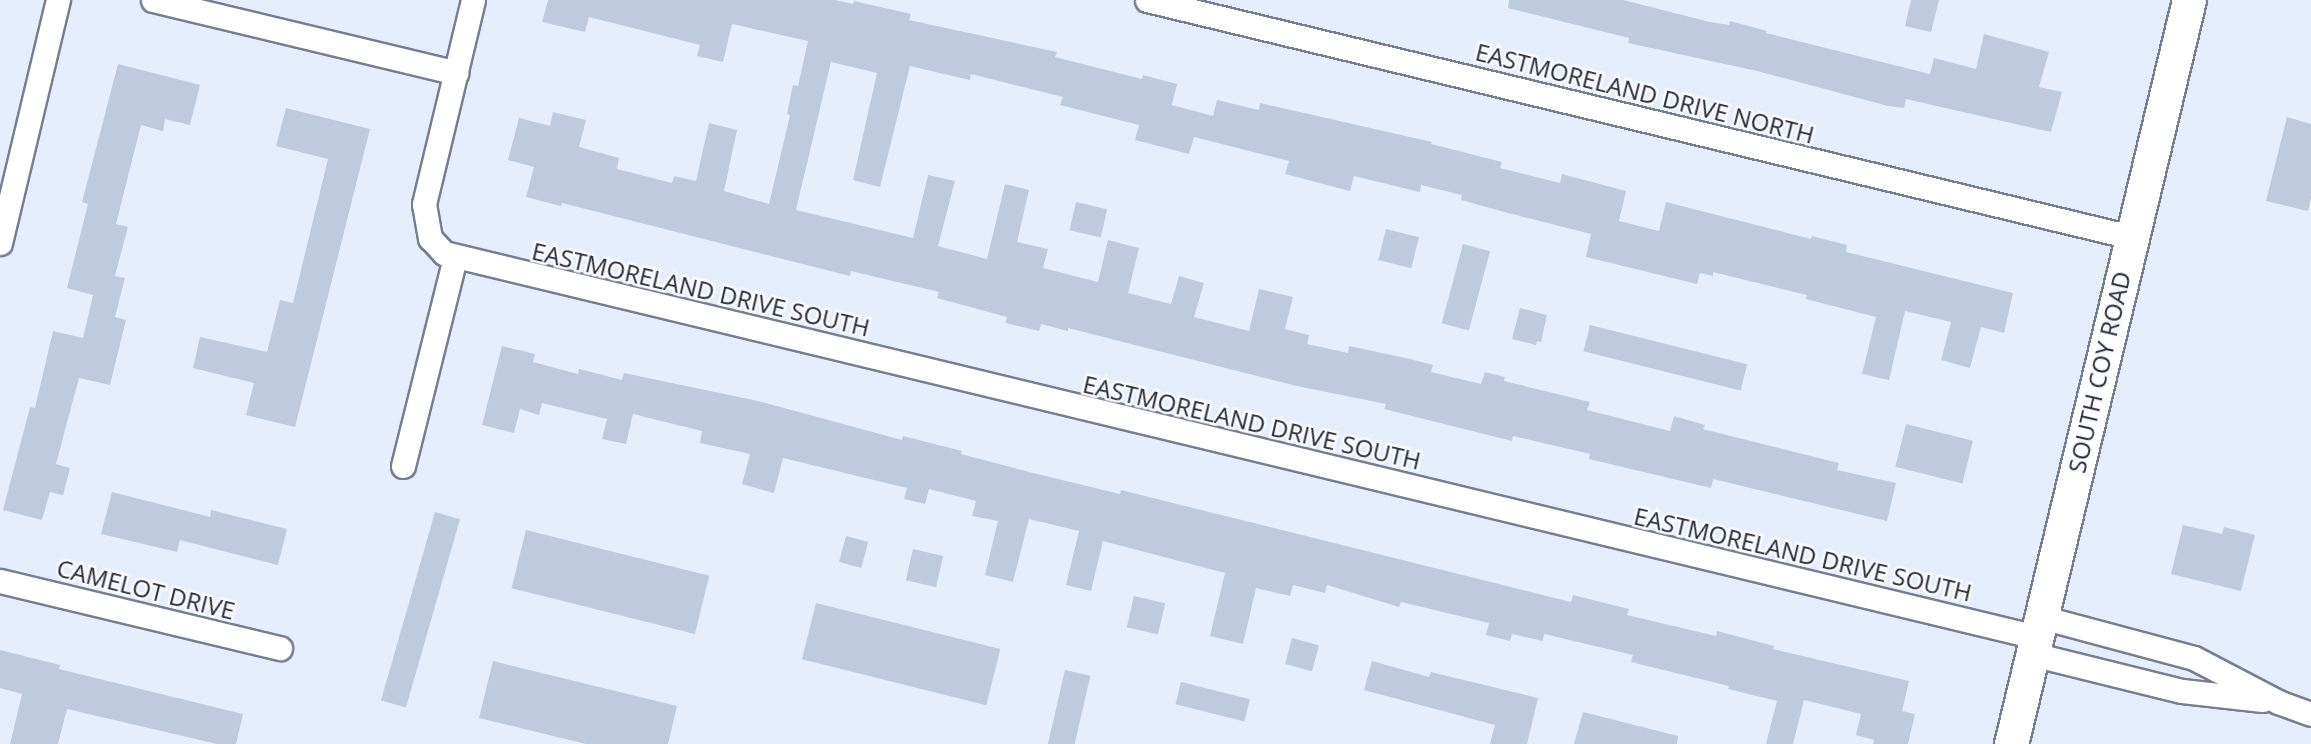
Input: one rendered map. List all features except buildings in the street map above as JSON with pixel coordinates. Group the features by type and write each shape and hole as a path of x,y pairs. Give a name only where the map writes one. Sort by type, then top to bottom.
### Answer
{"street":[{"path":"0,243 58,0"},
{"path":"153,0 456,73"},
{"path":"403,466 455,257 436,247 430,239 424,217 424,204 473,0"},
{"name":"EASTMORELAND DRIVE NORTH","path":"1147,0 2131,237"},
{"name":"SOUTH COY ROAD","path":"2011,744 2189,0"},
{"name":"EASTMORELAND DRIVE SOUTH","path":"455,257 2037,636"},
{"name":"CAMELOT DRIVE","path":"0,581 280,648"},
{"path":"2037,636 2182,691 2278,702"},
{"path":"2037,636 2194,658 2278,702 2311,714"}]}
